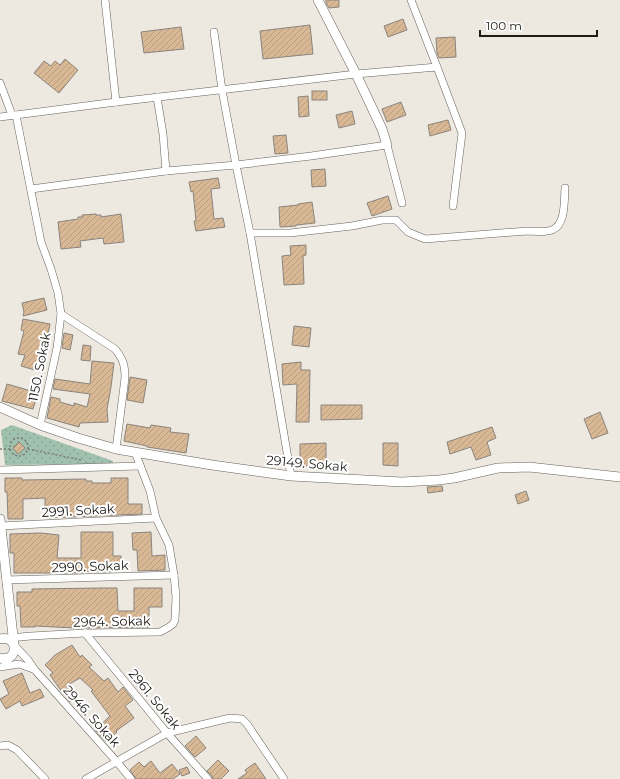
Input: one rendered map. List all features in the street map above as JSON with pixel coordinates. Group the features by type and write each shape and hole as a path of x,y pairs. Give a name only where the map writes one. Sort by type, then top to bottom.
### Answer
{"street":[{"path":"105,0 116,102"},
{"path":"318,0 382,129 402,203"},
{"path":"411,0 462,133 453,206"},
{"path":"214,32 222,90 250,233 291,476"},
{"path":"0,117 356,74 437,67"},
{"name":"1150. Sokak","path":"0,82 14,115 42,242 58,294 61,314 57,348 40,425"},
{"path":"157,97 163,134 166,171"},
{"path":"31,188 166,171 236,165 311,156 387,145"},
{"path":"250,233 290,233 352,226 382,220 396,220 408,232 425,239 552,230 559,224 564,212 565,188"},
{"path":"61,314 116,349 121,357 124,367 124,378 116,449"},
{"name":"29149. Sokak","path":"0,407 40,425 116,449 291,476 402,482 454,478 498,468 529,467 620,477"},
{"name":"2964. Sokak","path":"8,640 31,636 85,633 160,632 165,630 175,620 176,597 169,545 156,518 150,491 135,452"},
{"path":"0,470 140,466"},
{"name":"2991. Sokak","path":"0,522 156,518"},
{"path":"0,522 6,580 8,640 14,653 4,658 0,666"},
{"name":"2990. Sokak","path":"6,580 174,575"},
{"name":"2961. Sokak","path":"85,633 167,734 208,779"},
{"name":"2946. Sokak","path":"8,640 28,660 35,670 131,779"},
{"path":"4,658 35,670"},
{"path":"0,666 19,664"},
{"path":"86,779 167,734 230,718 242,719 247,724 284,779"},
{"path":"0,746 8,745 17,750 45,779"}],"path":[{"path":"19,439 26,442 28,449 24,455 19,456 13,454 11,446 13,441 19,439"},
{"path":"0,449 11,449"},
{"path":"28,449 83,460"}],"green space":[{"path":"12,425 113,461 113,464 5,465 1,430"}],"building":[{"path":"326,0 339,0 339,7 329,8"},
{"path":"403,19 407,30 388,37 384,26"},
{"path":"310,25 313,54 263,59 260,31"},
{"path":"181,27 184,49 144,53 141,32"},
{"path":"455,37 456,57 439,58 437,53 436,38"},
{"path":"65,59 78,70 59,93 34,73 44,61 51,66 55,61 60,65"},
{"path":"312,91 327,91 327,100 312,100"},
{"path":"308,96 309,116 299,117 298,97"},
{"path":"401,102 406,115 387,122 382,109"},
{"path":"352,111 355,124 339,128 336,115"},
{"path":"448,120 451,130 430,136 428,125"},
{"path":"286,135 288,153 275,154 273,136"},
{"path":"325,169 326,186 312,187 311,170"},
{"path":"218,178 220,188 211,189 214,219 223,218 225,227 196,231 194,221 196,221 193,191 191,192 189,182"},
{"path":"388,196 392,209 372,216 367,203"},
{"path":"312,202 315,223 280,227 279,207"},
{"path":"121,214 124,242 104,244 103,238 80,241 81,247 61,249 58,222 78,219 78,217 82,217 82,215 101,215 101,217"},
{"path":"306,245 306,255 303,256 304,284 284,285 282,256 291,255 290,246"},
{"path":"44,298 47,310 23,316 24,312 22,303"},
{"path":"23,319 50,324 43,360 39,359 35,370 21,366 25,355 18,354 24,331 21,330"},
{"path":"294,326 311,328 309,347 292,345"},
{"path":"64,333 73,335 70,350 62,348"},
{"path":"83,345 91,346 90,361 81,360"},
{"path":"92,361 114,363 107,409 108,422 80,423 79,427 47,418 51,397 60,399 60,402 74,406 74,403 87,407 90,394 53,389 55,379 90,384"},
{"path":"301,362 301,370 310,370 309,422 296,422 297,384 283,385 282,364"},
{"path":"130,377 147,380 143,403 127,400"},
{"path":"7,384 38,393 33,409 2,401"},
{"path":"321,405 362,405 362,419 321,420"},
{"path":"600,412 608,433 592,439 584,419"},
{"path":"127,424 150,428 151,425 171,428 170,432 189,434 186,453 147,447 124,441"},
{"path":"492,427 496,438 487,442 491,455 476,460 471,447 450,454 447,442"},
{"path":"19,442 25,448 18,454 13,448"},
{"path":"326,443 326,466 300,466 300,444"},
{"path":"383,443 398,443 398,466 383,465"},
{"path":"5,478 22,478 22,480 86,479 86,481 92,481 92,483 111,483 111,478 128,478 128,504 142,504 142,514 45,518 45,498 23,499 23,519 8,519"},
{"path":"442,486 443,491 428,493 427,487"},
{"path":"526,491 529,500 518,504 515,495"},
{"path":"81,532 113,532 113,556 121,556 122,571 83,571 83,573 14,573 14,553 10,553 10,534 41,533 59,535 57,558 81,558"},
{"path":"151,532 152,556 165,555 165,570 138,571 137,550 133,550 132,533"},
{"path":"117,588 118,611 134,611 134,588 162,588 162,607 149,607 149,627 21,627 20,606 17,606 17,592 32,592 32,589"},
{"path":"72,645 80,657 82,655 92,665 89,667 104,681 108,678 118,692 123,687 133,700 125,706 134,718 116,731 117,732 106,742 95,730 110,716 91,691 93,690 80,678 66,686 75,698 70,702 50,675 53,673 45,665 55,655"},
{"path":"22,673 30,693 40,689 44,697 22,706 20,701 6,709 0,699 9,694 3,681"},
{"path":"196,736 206,748 195,757 185,746"},
{"path":"218,760 229,771 221,779 213,779 207,771"},
{"path":"151,761 160,773 172,764 180,774 173,779 136,779 130,770 139,762 144,767"},
{"path":"255,763 266,779 238,779 247,773 245,770"},
{"path":"187,767 190,773 182,776 179,770"}]}
